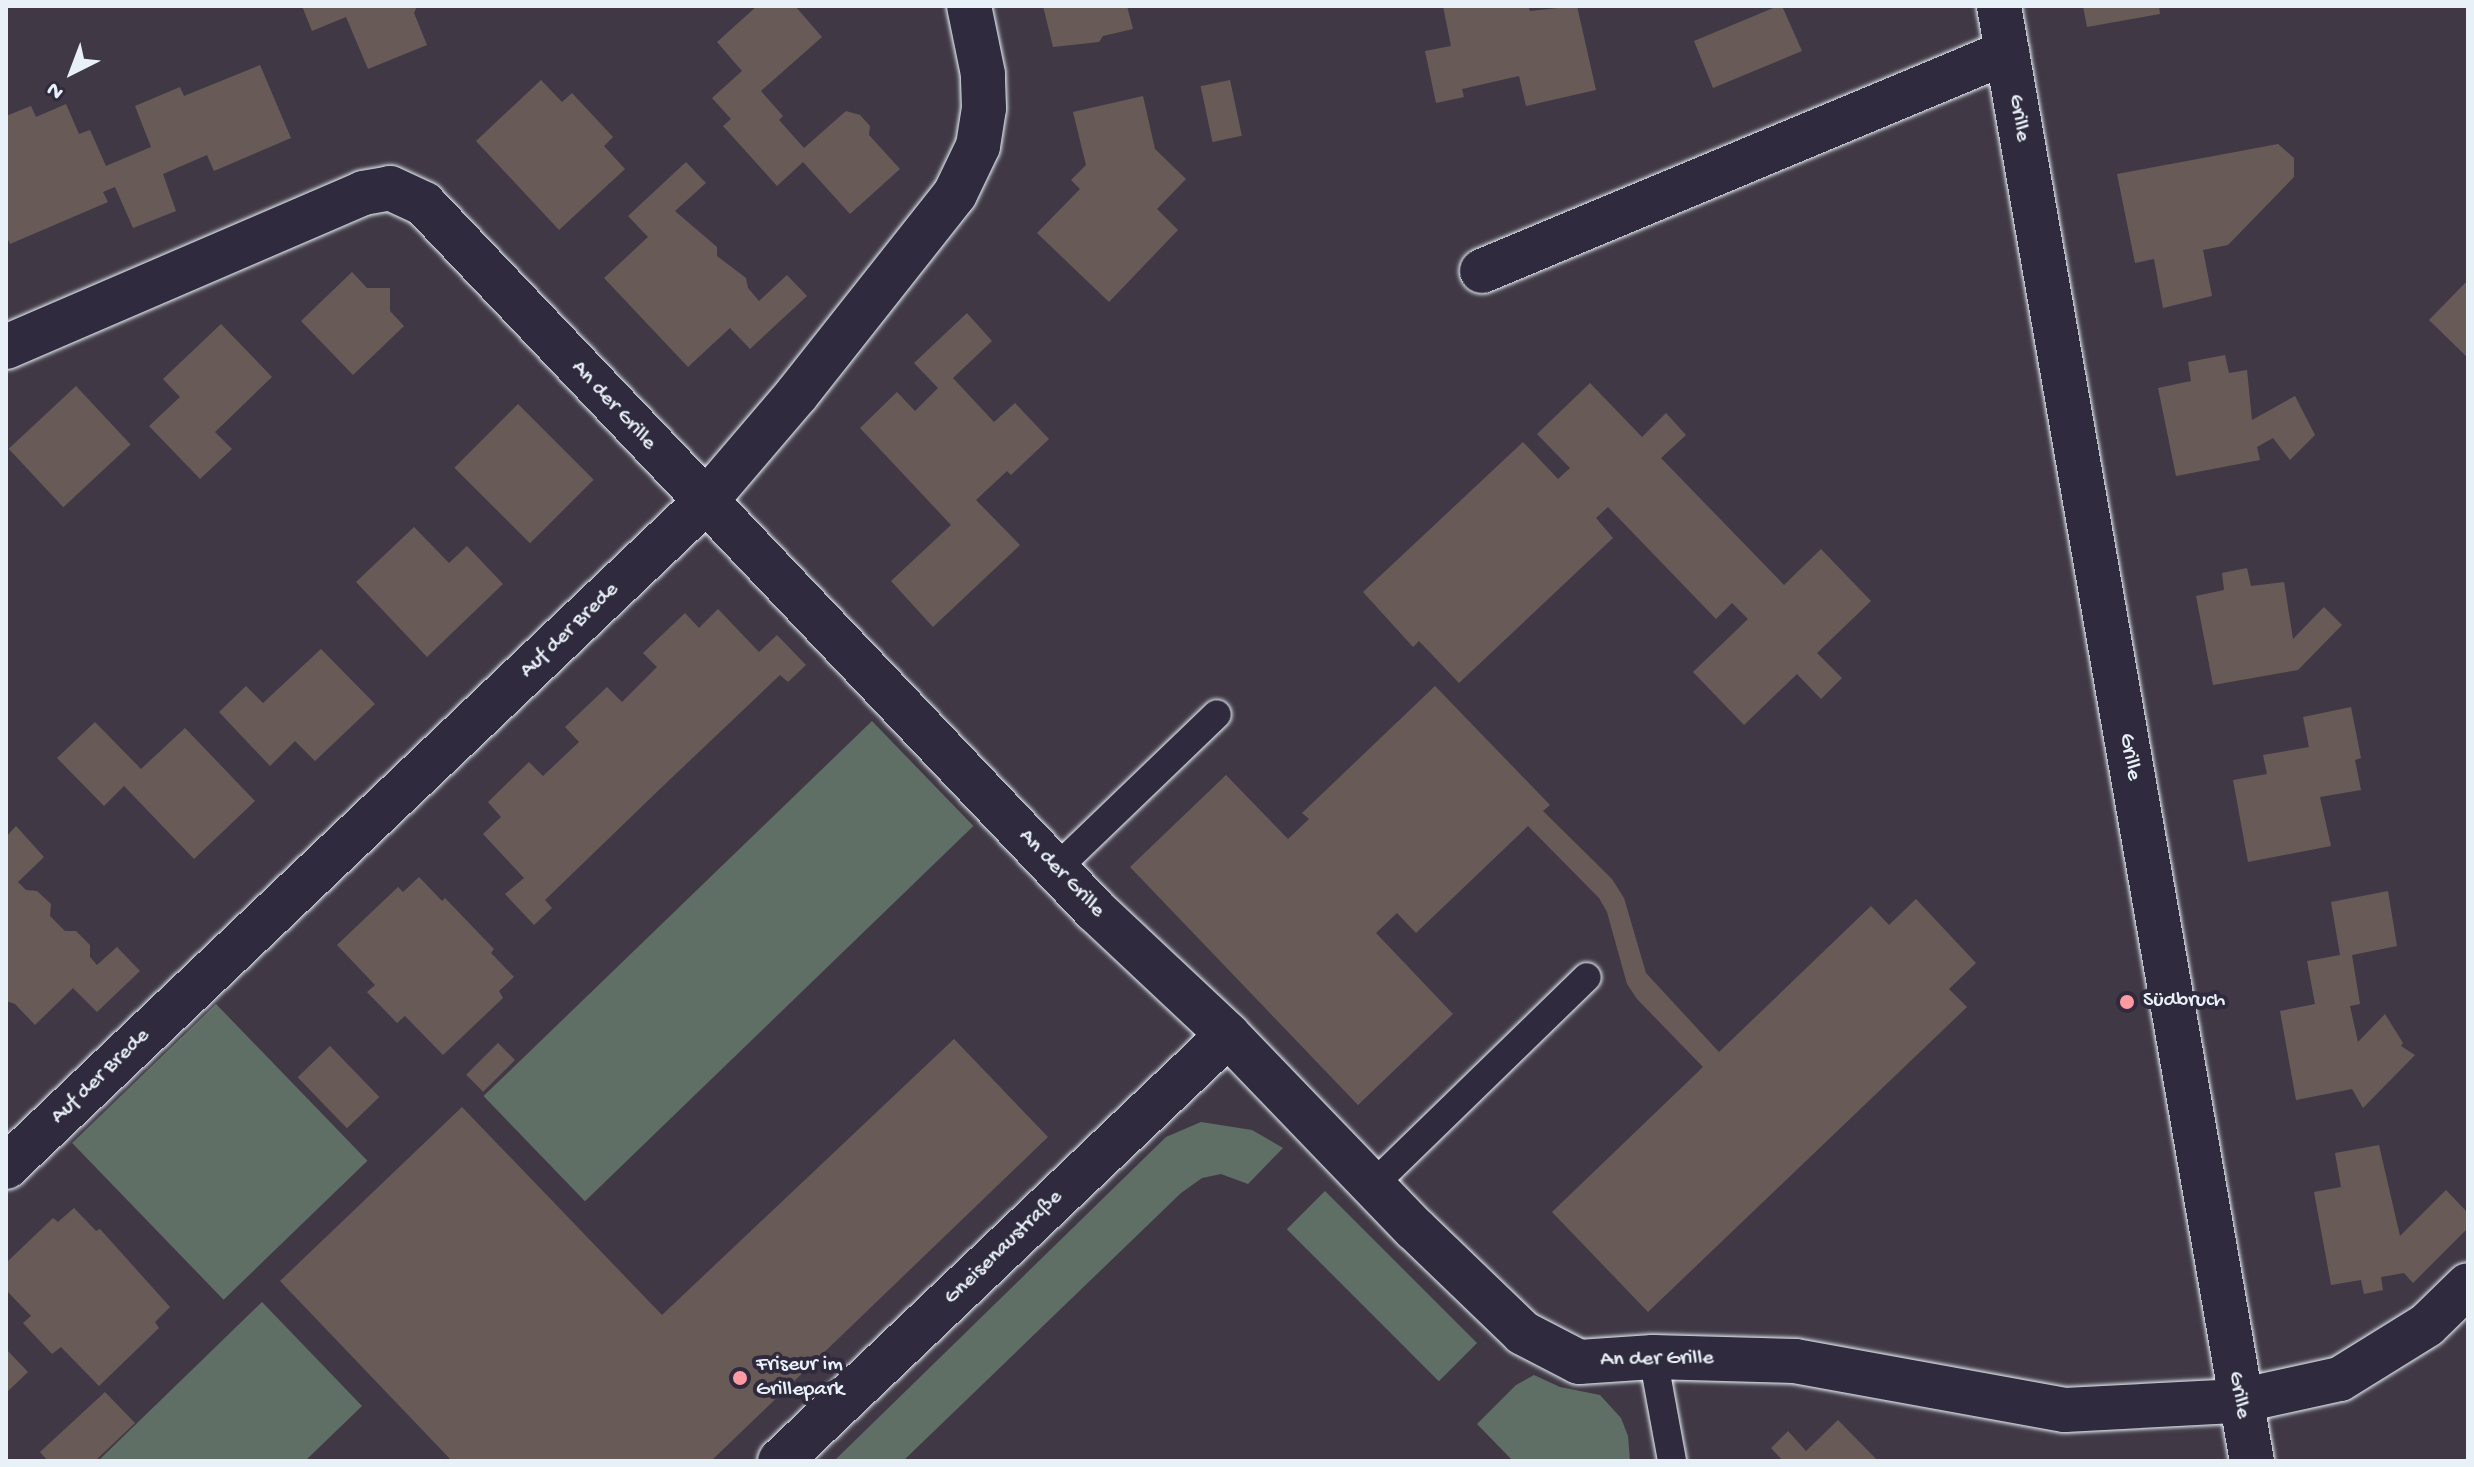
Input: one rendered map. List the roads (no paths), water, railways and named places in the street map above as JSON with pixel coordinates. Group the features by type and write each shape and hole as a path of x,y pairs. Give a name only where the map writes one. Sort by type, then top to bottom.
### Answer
{"street":[{"name":"Auf der Brede","path":"13,1146 704,503 797,394 955,194 978,146 984,108 983,74 969,6"},
{"name":"Grille","path":"1999,6 2239,1401 2252,1461"},
{"path":"1482,271 2007,52"},
{"name":"An der Grille","path":"6,347 363,193 390,188 424,204 704,503 1056,869 1228,1035 1373,1185 1523,1333 1579,1362 1653,1357 1795,1361 2065,1410 2239,1401"},
{"name":"Gneisenaustraße","path":"780,1461 1228,1035"},
{"path":"2239,1401 2340,1379 2427,1325 2468,1285"}],"lane":[{"path":"1056,869 1217,714"},
{"path":"1373,1185 1587,977"},
{"path":"1653,1357 1667,1453 1672,1461"}],"place":[{"name":"Südbruch","path":"2127,1002"},
{"name":"Friseur im Grillepark","path":"740,1378"}]}
